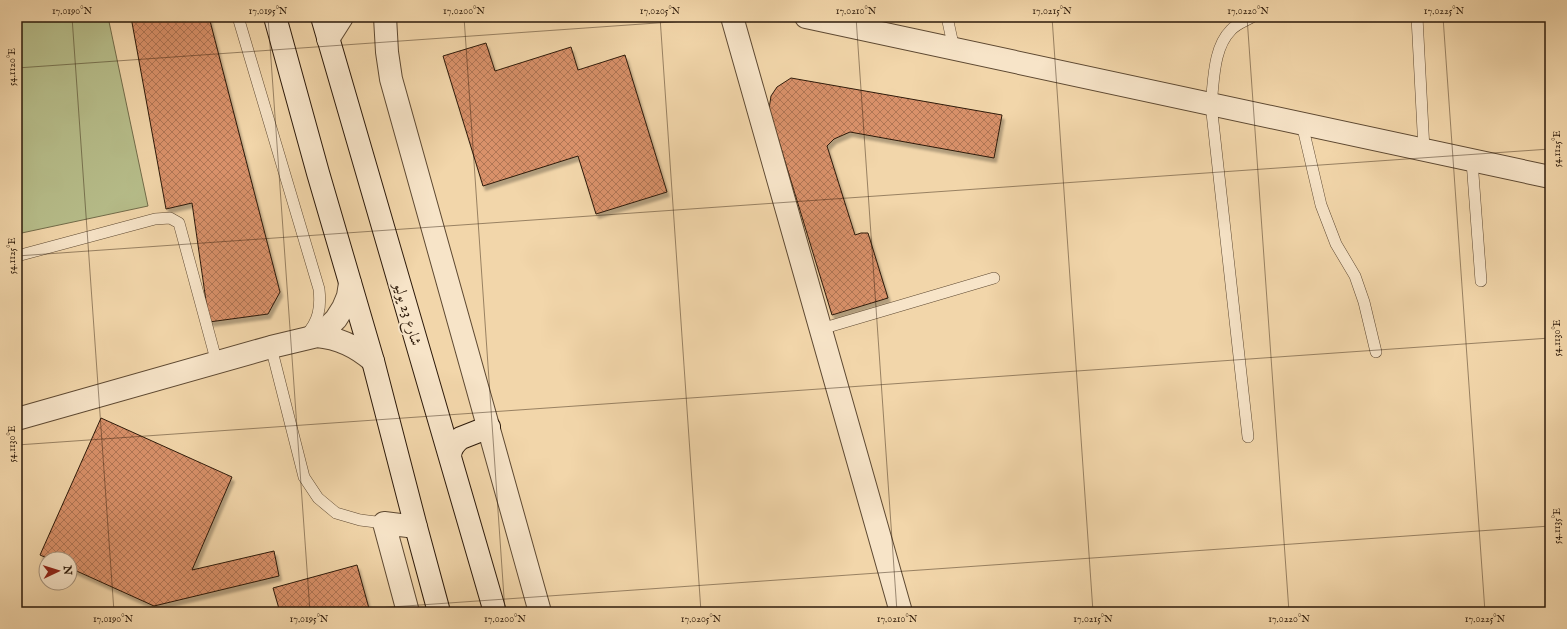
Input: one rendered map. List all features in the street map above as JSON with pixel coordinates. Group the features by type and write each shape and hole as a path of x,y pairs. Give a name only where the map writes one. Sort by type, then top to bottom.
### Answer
{"street":[{"path":"275,17 373,361 439,612"},
{"name":"شارع 23 يوليو","path":"322,17 495,612"},
{"path":"328,39 342,17"},
{"path":"385,17 387,52 391,79 540,612"},
{"path":"732,17 901,612"},
{"path":"806,17 1550,177"},
{"path":"17,419 310,337 327,328 340,314 348,296 350,283"},
{"path":"310,337 329,337 353,346 373,361"},
{"path":"450,457 452,448 457,441 489,427"},
{"path":"408,612 384,523 416,527"}],"lane":[{"path":"238,17 319,289 321,303 318,317 310,337"},
{"path":"947,17 954,49"},
{"path":"1248,437 1211,104 1217,59 1222,41 1232,29 1252,17"},
{"path":"1417,17 1424,150"},
{"path":"1302,124 1321,205 1336,244 1355,276 1364,302 1376,352"},
{"path":"1472,160 1481,281"},
{"path":"17,256 155,219 170,218 179,223 217,362"},
{"path":"821,329 994,278"},
{"path":"271,347 304,477 318,498 336,513 360,520 384,523"}],"green space":[{"path":"17,17 108,17 148,206 17,234"}],"building":[{"path":"131,17 209,17 280,292 268,314 209,322 192,203 166,209"},
{"path":"486,43 495,71 571,47 578,70 625,55 667,192 596,214 578,156 483,186 443,56"},
{"path":"791,78 1002,115 994,158 850,132 834,139 827,146 855,235 868,233 888,298 832,315 769,109 771,96 777,87"},
{"path":"101,418 232,477 192,570 274,551 279,576 154,606 78,572 78,551 42,551"},
{"path":"357,565 370,612 280,612 273,588"}]}
